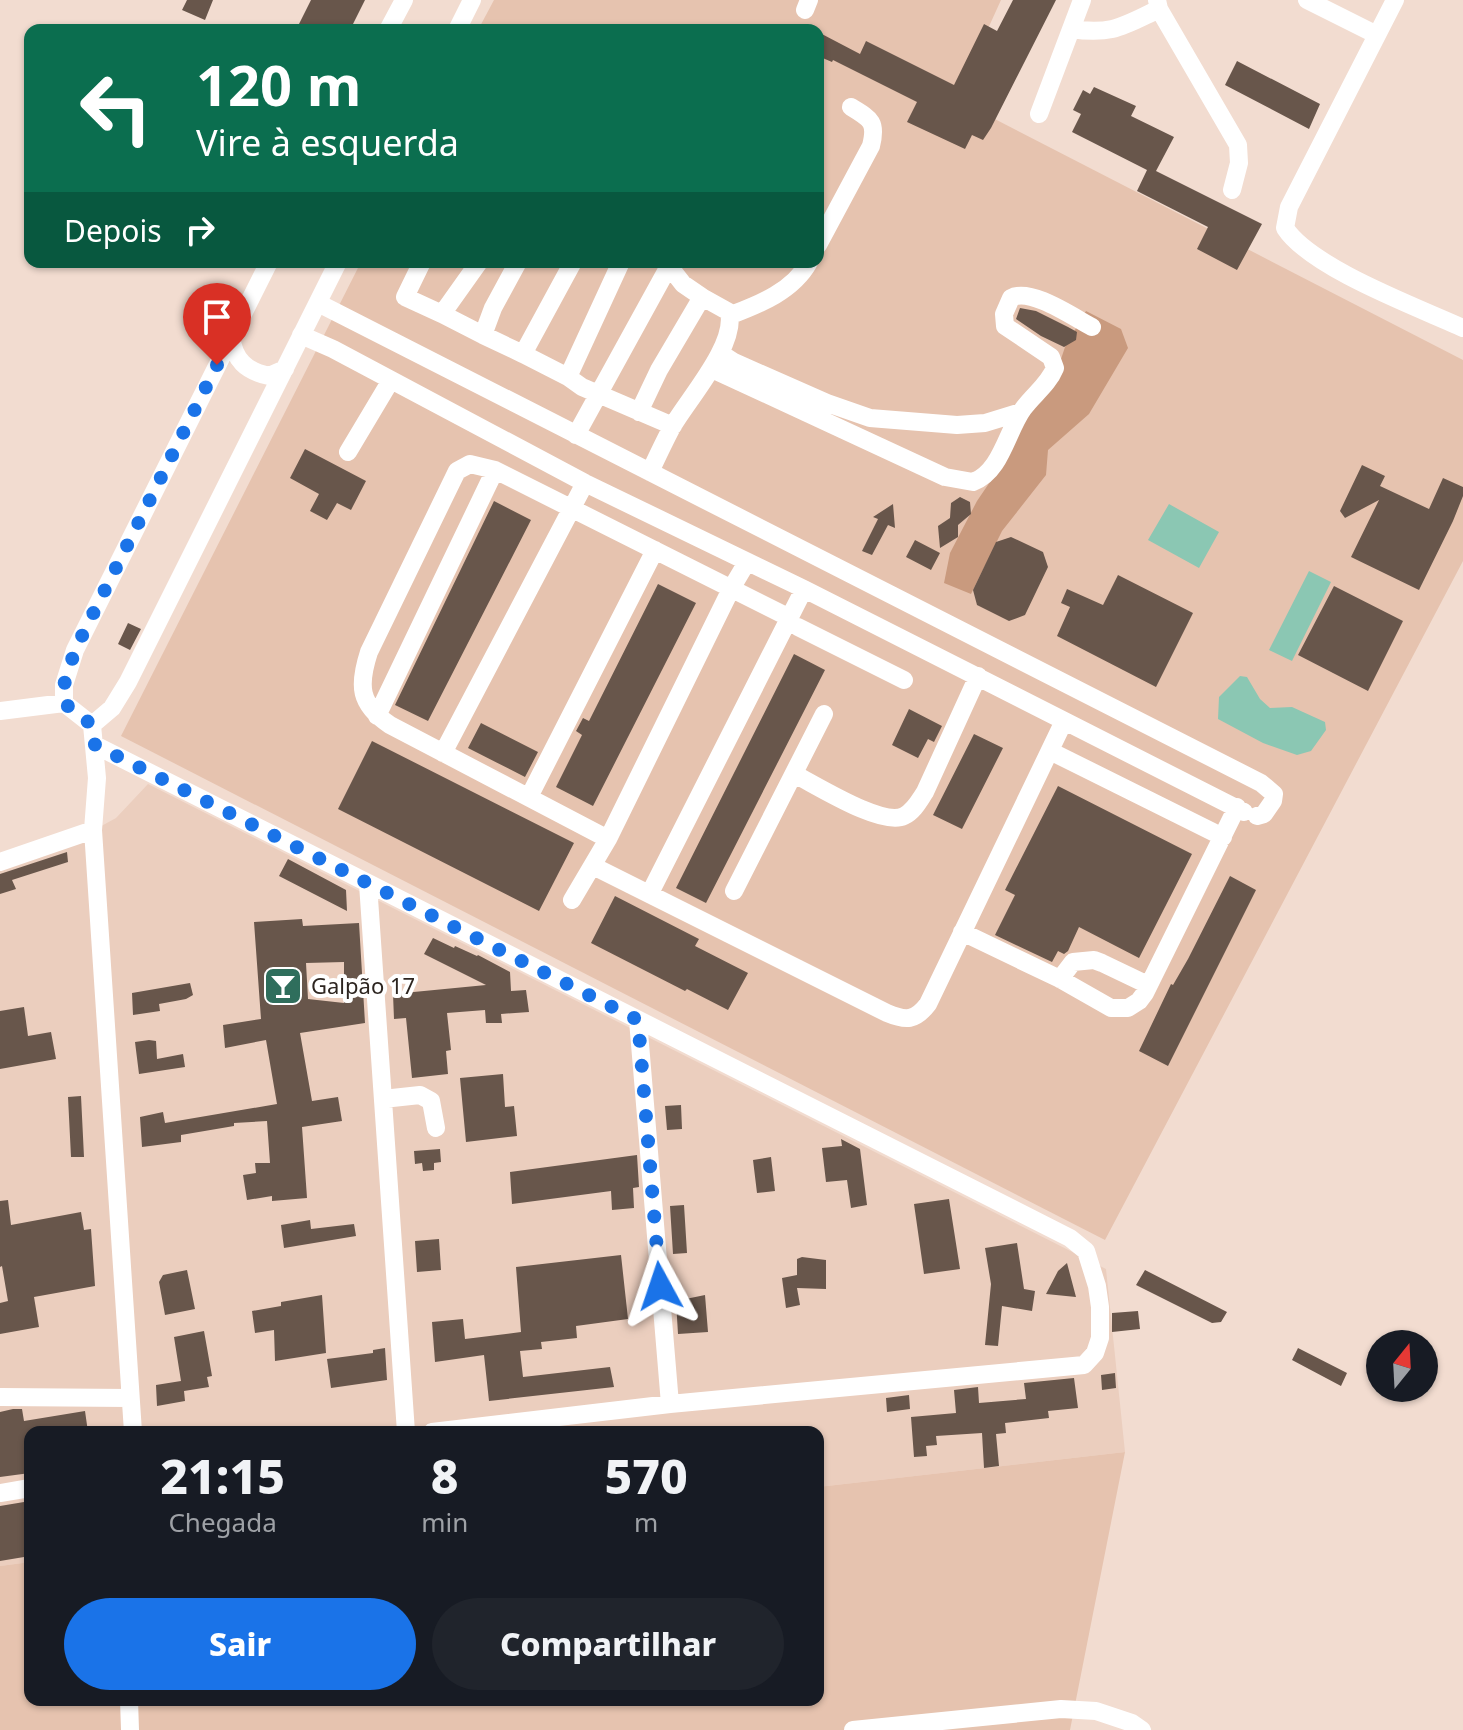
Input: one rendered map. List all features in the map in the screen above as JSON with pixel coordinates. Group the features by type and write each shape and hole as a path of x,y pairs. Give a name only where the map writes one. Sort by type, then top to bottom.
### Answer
{"lane":[{"path":"391,24 404,0"},
{"path":"460,24 472,0"},
{"path":"1039,114 1082,0"},
{"path":"1307,0 1377,35"},
{"path":"1395,0 1289,207 1285,228 1302,248 1355,279 1463,328"},
{"path":"1071,29 1100,33 1121,27 1158,4 1238,145 1239,163 1232,190"},
{"path":"824,234 871,146 874,132 869,118 851,107"},
{"path":"64,703 64,685 75,650 266,268"},
{"path":"92,725 112,708 128,682 318,303 331,268"},
{"path":"419,268 405,297 598,394 673,426"},
{"path":"442,314 475,268"},
{"path":"483,335 493,308 515,268"},
{"path":"523,354 570,268"},
{"path":"568,377 618,268"},
{"path":"576,435 665,268"},
{"path":"670,268 683,284 731,315"},
{"path":"650,472 673,426 716,361 731,315 763,302 791,284 804,268"},
{"path":"716,361 734,362 743,374 846,420 945,477 973,482 987,472 1021,412 1050,381 1055,368 1051,357 1005,326 1004,314 1011,298 1020,294 1034,297 1092,327"},
{"path":"639,412 659,370 702,297"},
{"path":"301,335 585,483 1246,811 1264,814 1273,801 1274,794 1261,783 318,303"},
{"path":"231,336 237,359 246,368 269,376 285,369"},
{"path":"348,452 391,380"},
{"path":"846,420 957,425 985,423 1021,412"},
{"path":"608,839 443,753 377,716 367,706 362,680 369,652 457,471 470,464 495,470 904,680"},
{"path":"377,716 495,470"},
{"path":"443,753 585,483"},
{"path":"529,797 655,550"},
{"path":"572,900 608,839 747,562"},
{"path":"650,893 794,622 804,589"},
{"path":"859,656 875,625"},
{"path":"794,774 861,809 884,817 905,816 925,792 978,676"},
{"path":"0,711 64,703 92,725 97,778 93,830 132,1426"},
{"path":"734,891 824,714"},
{"path":"593,866 906,1020 918,1015 928,1004 1064,721"},
{"path":"95,745 1070,1238 1086,1251 1095,1276 1100,1307 1100,1338 1095,1353 1084,1365 670,1404 483,1426"},
{"path":"1050,751 1223,837"},
{"path":"962,932 1060,979 1111,1008 1121,1009 1139,1001 1223,837 1246,811"},
{"path":"0,862 93,830"},
{"path":"368,884 406,1426"},
{"path":"1060,979 1073,962 1094,960 1148,985"},
{"path":"638,1020 670,1404"},
{"path":"383,1099 420,1095 431,1101 436,1128"},
{"path":"0,1397 130,1398"},
{"path":"0,1493 24,1489"},
{"path":"129,1706 130,1730"},
{"path":"853,1730 1061,1709 1096,1711 1132,1723 1142,1730"}],"shaded area":[{"path":"494,0 1001,0 956,99 1463,360 1463,561 1105,1240 121,736 358,268 824,268 824,24 481,24"},
{"path":"1086,311 1121,329 1128,348 1089,414 1048,450 1046,475 1002,531 971,594 944,583 950,553 994,476 1001,451 1059,365 1065,347"},
{"path":"148,784 1106,1269 1125,1452 824,1486 824,1426 24,1426 24,1563 0,1566 0,868 63,847 116,818"},
{"path":"1125,1452 1070,1730 0,1730 0,1566 24,1563 24,1706 824,1706 824,1486"}],"water":[{"path":"1169,504 1219,532 1199,568 1148,540"},
{"path":"1309,571 1331,582 1292,661 1269,650"},
{"path":"1240,676 1247,677 1260,699 1270,708 1292,707 1325,722 1326,730 1311,751 1297,755 1263,743 1218,719 1219,697"}],"building":[{"path":"187,0 213,0 205,20 182,10"},
{"path":"311,0 365,0 353,24 299,24"},
{"path":"1013,0 1056,0 991,128 983,140 972,135 965,149 907,122 917,102 833,60 824,59 824,35 860,54 866,41 954,85 984,24 997,31"},
{"path":"1237,61 1320,104 1309,129 1225,85"},
{"path":"1094,87 1136,106 1131,116 1174,137 1156,171 1262,224 1237,270 1197,249 1208,227 1137,191 1147,170 1072,132 1081,114 1073,110 1083,90 1090,94"},
{"path":"1020,308 1036,311 1077,332 1076,340 1064,347 1041,336 1016,319"},
{"path":"305,449 366,481 351,510 337,503 327,520 310,511 319,494 290,478"},
{"path":"1362,465 1385,476 1380,486 1429,509 1443,478 1463,487 1463,496 1453,521 1419,590 1351,557 1379,500 1345,518 1340,511"},
{"path":"960,497 970,502 971,514 958,525 958,537 940,548 938,526 950,518 951,503"},
{"path":"494,501 531,520 428,721 395,705"},
{"path":"893,504 895,528 888,525 872,555 862,551 878,519 873,517"},
{"path":"1011,537 1043,552 1048,567 1025,615 1009,621 977,605 973,590 996,542"},
{"path":"915,540 940,553 931,570 906,557"},
{"path":"1118,575 1193,613 1156,687 1057,636 1070,607 1061,603 1067,589 1103,605"},
{"path":"658,584 696,603 593,806 556,787 582,735 576,731 583,718 589,721"},
{"path":"1334,586 1403,621 1368,691 1298,655"},
{"path":"128,623 141,629 130,650 118,644"},
{"path":"794,654 825,670 706,903 676,888"},
{"path":"909,709 942,726 934,742 928,739 918,758 892,745"},
{"path":"481,723 538,752 525,777 468,748"},
{"path":"974,734 1003,748 962,829 933,815"},
{"path":"372,741 574,843 539,911 338,809"},
{"path":"1058,786 1192,854 1139,958 1079,927 1068,951 1064,954 1058,951 1052,962 995,935 1015,895 1005,890"},
{"path":"67,852 68,862 12,880 16,889 0,894 0,874"},
{"path":"288,859 346,890 347,911 279,876"},
{"path":"1230,876 1256,890 1168,1066 1139,1051 1171,984 1188,959"},
{"path":"615,896 699,939 695,946 748,973 728,1010 591,943"},
{"path":"302,919 303,926 359,923 365,1023 300,1033 312,1101 338,1097 342,1121 302,1127 307,1198 272,1201 272,1196 247,1200 243,1175 256,1173 255,1163 270,1163 267,1121 234,1123 234,1126 181,1135 181,1142 142,1147 140,1117 163,1112 165,1123 277,1104 266,1040 225,1048 223,1025 261,1019 254,922","holes":["344,962 344,1003 308,999 306,963"]},
{"path":"433,938 478,955 510,972 511,991 526,990 529,1012 501,1014 502,1023 486,1023 485,1010 447,1013 451,1050 446,1051 448,1074 412,1078 406,1018 394,1019 393,994 486,985 424,954"},
{"path":"190,983 193,995 186,999 159,1004 160,1011 133,1015 132,993"},
{"path":"24,1007 28,1036 51,1032 56,1059 0,1069 0,1011"},
{"path":"156,1041 157,1059 183,1054 185,1067 139,1074 135,1042"},
{"path":"503,1074 505,1107 514,1106 517,1136 466,1142 460,1078"},
{"path":"81,1096 84,1157 71,1157 68,1097"},
{"path":"681,1105 682,1129 667,1130 665,1106"},
{"path":"841,1139 860,1149 867,1205 851,1208 847,1180 826,1182 822,1148 842,1146"},
{"path":"440,1149 441,1162 434,1163 434,1170 423,1171 422,1163 415,1164 414,1151"},
{"path":"637,1155 639,1187 633,1188 634,1208 612,1210 611,1191 512,1204 510,1172"},
{"path":"771,1157 775,1191 757,1193 753,1160"},
{"path":"949,1199 960,1269 924,1274 914,1204"},
{"path":"8,1200 11,1225 81,1212 84,1230 91,1229 95,1286 34,1297 39,1327 0,1334 0,1303 8,1301 0,1267 0,1201"},
{"path":"684,1205 687,1253 673,1254 670,1206"},
{"path":"310,1220 311,1229 354,1224 356,1236 284,1248 281,1225"},
{"path":"439,1239 441,1270 417,1272 415,1241"},
{"path":"1017,1243 1024,1289 1035,1291 1032,1311 1002,1306 998,1346 985,1345 991,1284 985,1248"},
{"path":"621,1255 628,1319 576,1326 577,1338 541,1342 542,1349 520,1351 523,1377 610,1367 614,1387 489,1401 484,1355 435,1362 432,1322 463,1319 465,1339 521,1332 516,1267"},
{"path":"797,1259 826,1260 826,1289 797,1288 800,1305 786,1308 782,1278 797,1275"},
{"path":"1067,1263 1076,1297 1046,1294 1058,1271"},
{"path":"187,1270 195,1309 165,1315 159,1282 163,1275"},
{"path":"1145,1270 1227,1312 1221,1322 1212,1323 1136,1285"},
{"path":"322,1295 326,1353 275,1361 274,1330 255,1333 252,1311"},
{"path":"705,1295 708,1332 678,1334 676,1301"},
{"path":"1138,1311 1140,1329 1112,1332 1112,1313"},
{"path":"204,1331 212,1376 207,1377 209,1387 184,1391 185,1401 157,1406 156,1385 181,1381 174,1337"},
{"path":"385,1348 387,1380 331,1388 327,1359 373,1353 373,1350"},
{"path":"1298,1348 1347,1373 1341,1386 1292,1360"},
{"path":"1115,1373 1116,1388 1102,1390 1101,1375"},
{"path":"1074,1378 1078,1408 1048,1411 1049,1418 1005,1423 1006,1433 996,1434 999,1466 984,1468 982,1433 936,1436 937,1445 926,1446 927,1456 914,1457 911,1417 956,1413 954,1390 978,1387 979,1403 1026,1399 1024,1383"},
{"path":"909,1395 910,1409 887,1412 886,1398"},
{"path":"22,1409 24,1421 85,1411 87,1426 24,1426 24,1474 0,1477 0,1412"},
{"path":"24,1502 24,1557 0,1561 0,1506"}],"place":[{"name":"Galpão 17","path":"283,986"}],"route":[{"path":"217,365 75,650 66,675 64,703 92,725 95,745 638,1020 660,1286"}]}
